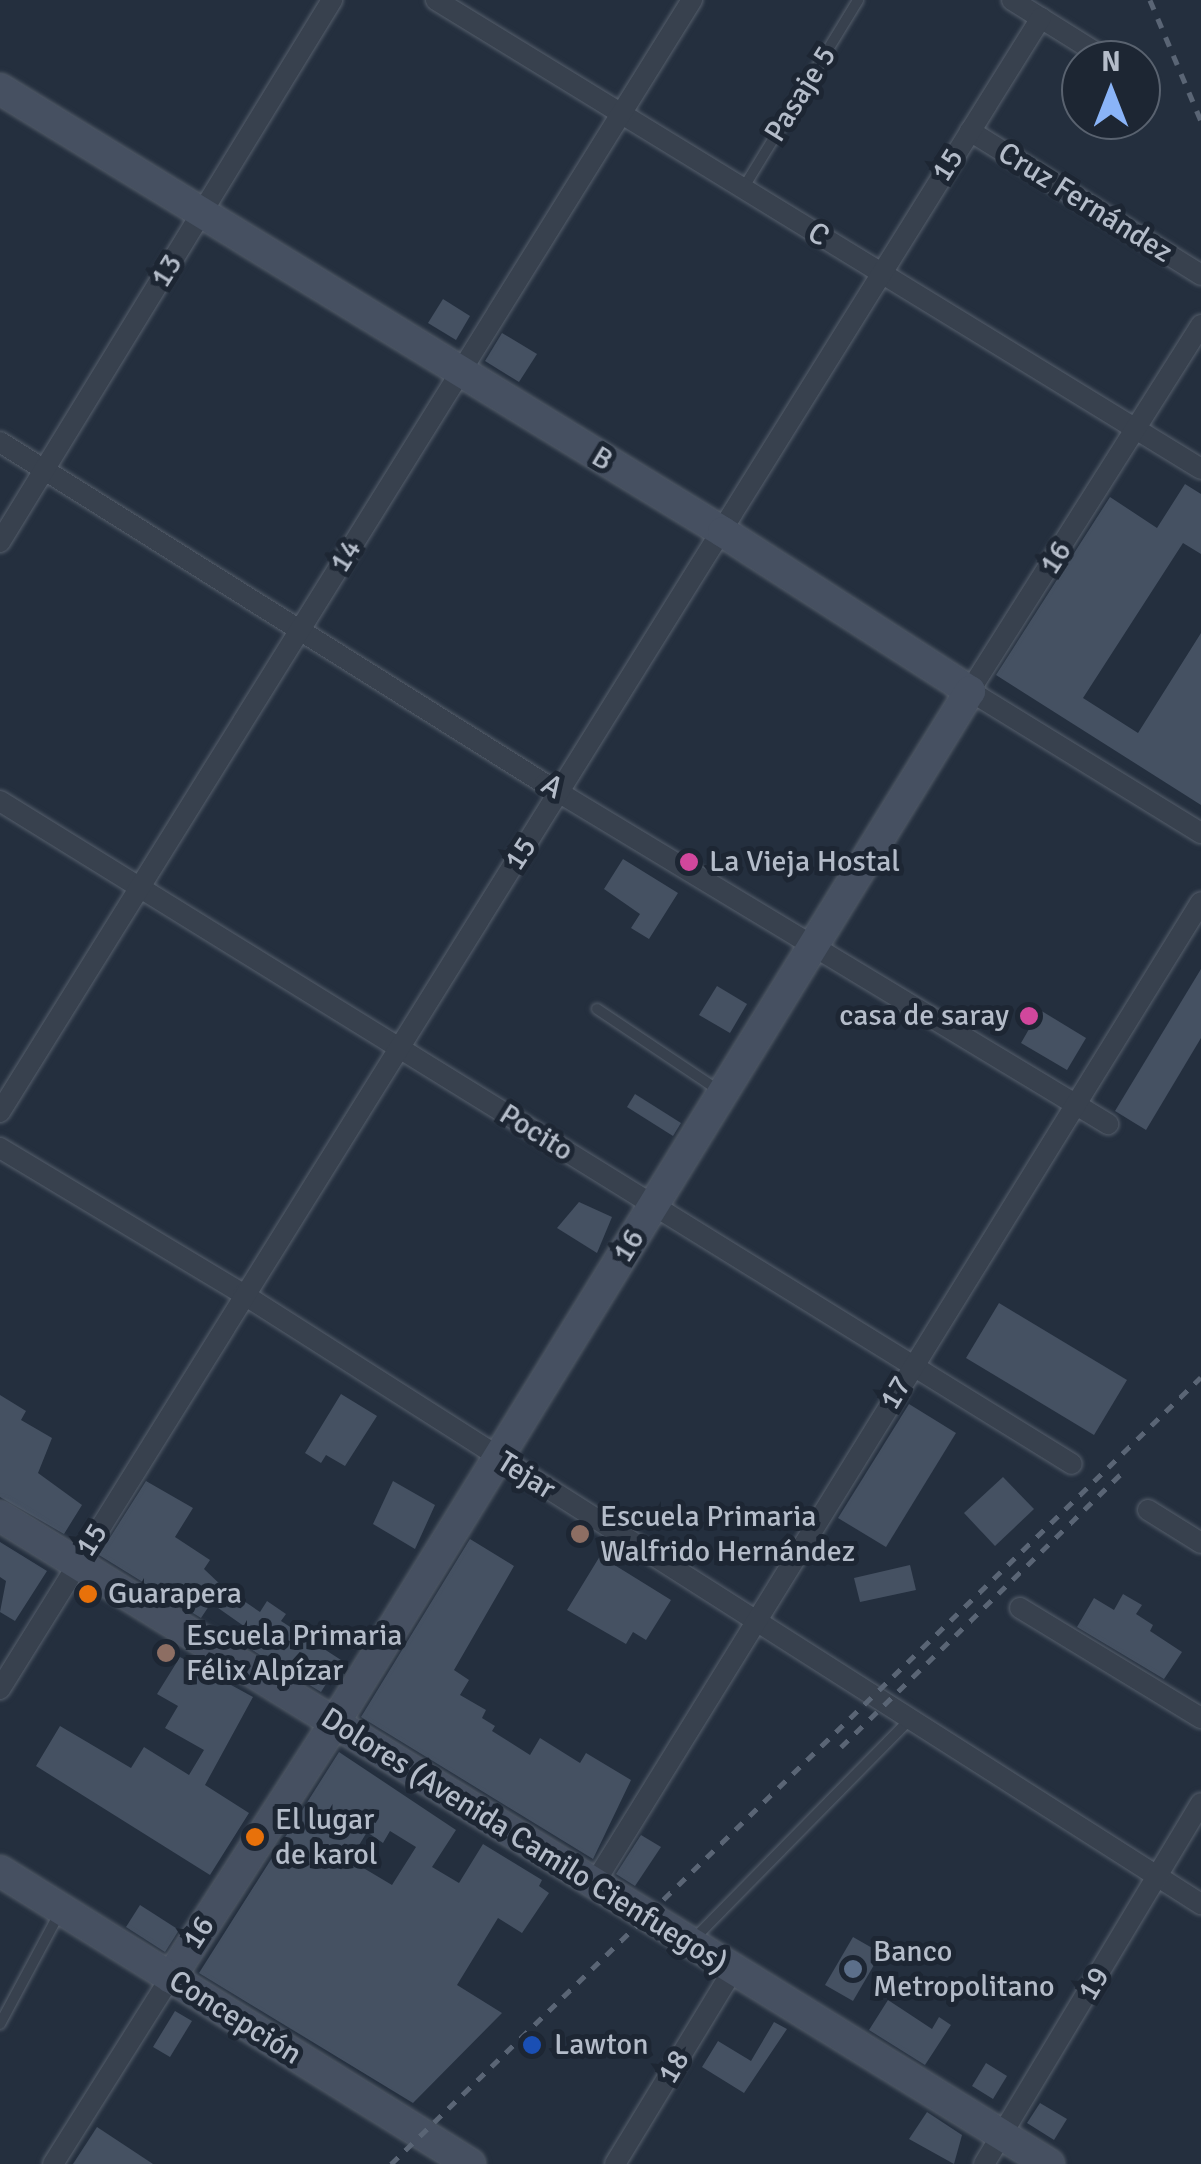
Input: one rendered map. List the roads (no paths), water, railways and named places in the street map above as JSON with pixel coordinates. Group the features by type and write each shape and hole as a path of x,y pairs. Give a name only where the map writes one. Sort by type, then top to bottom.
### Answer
{"street":[{"name":"13","path":"0,542 332,0"},
{"name":"C","path":"436,0 622,110 880,274 1201,470"},
{"name":"14","path":"0,1112 692,0"},
{"path":"1012,0 1076,40"},
{"name":"15","path":"0,1689 397,1046 561,792 1041,18"},
{"name":"B","path":"0,89 723,532 1201,834"},
{"name":"Cruz Fernández","path":"970,131 1201,275"},
{"name":"16","path":"52,2164 334,1724 654,1206 810,944 1139,430 1201,325"},
{"name":"A","path":"0,442 561,792 1108,1124"},
{"name":"Pocito","path":"0,801 1072,1464"},
{"name":"17","path":"594,1884 1201,902"},
{"name":"Tejar","path":"0,1148 244,1294 1201,1904"},
{"path":"1148,1510 1201,1543"},
{"name":"Dolores (Avenida Camilo Cienfuegos)","path":"0,1516 1050,2164"},
{"path":"1020,1608 1201,1718"},
{"name":"19","path":"984,2164 1201,1803"},
{"name":"Concepción","path":"0,1872 450,2159"},
{"name":"18","path":"615,2164 734,1970"}],"lane":[{"name":"Pasaje 5","path":"744,187 858,0"},
{"path":"597,1009 722,1093"},
{"path":"690,1943 912,1717"},
{"path":"0,2024 62,1910"}],"railway":[{"path":"1150,0 1201,121"},
{"path":"391,2164 1201,1377"},
{"path":"841,1747 1120,1475"}],"place":[{"name":"La Vieja Hostal","path":"689,862"},
{"name":"casa de saray","path":"1029,1016"},
{"name":"Escuela Primaria Walfrido Hernández","path":"580,1534"},
{"name":"Guarapera","path":"88,1594"},
{"name":"Escuela Primaria Félix Alpízar","path":"166,1653"},
{"name":"El lugar de karol","path":"255,1837"},
{"name":"Banco Metropolitano","path":"853,1969"},
{"name":"Lawton","path":"532,2045"}]}
